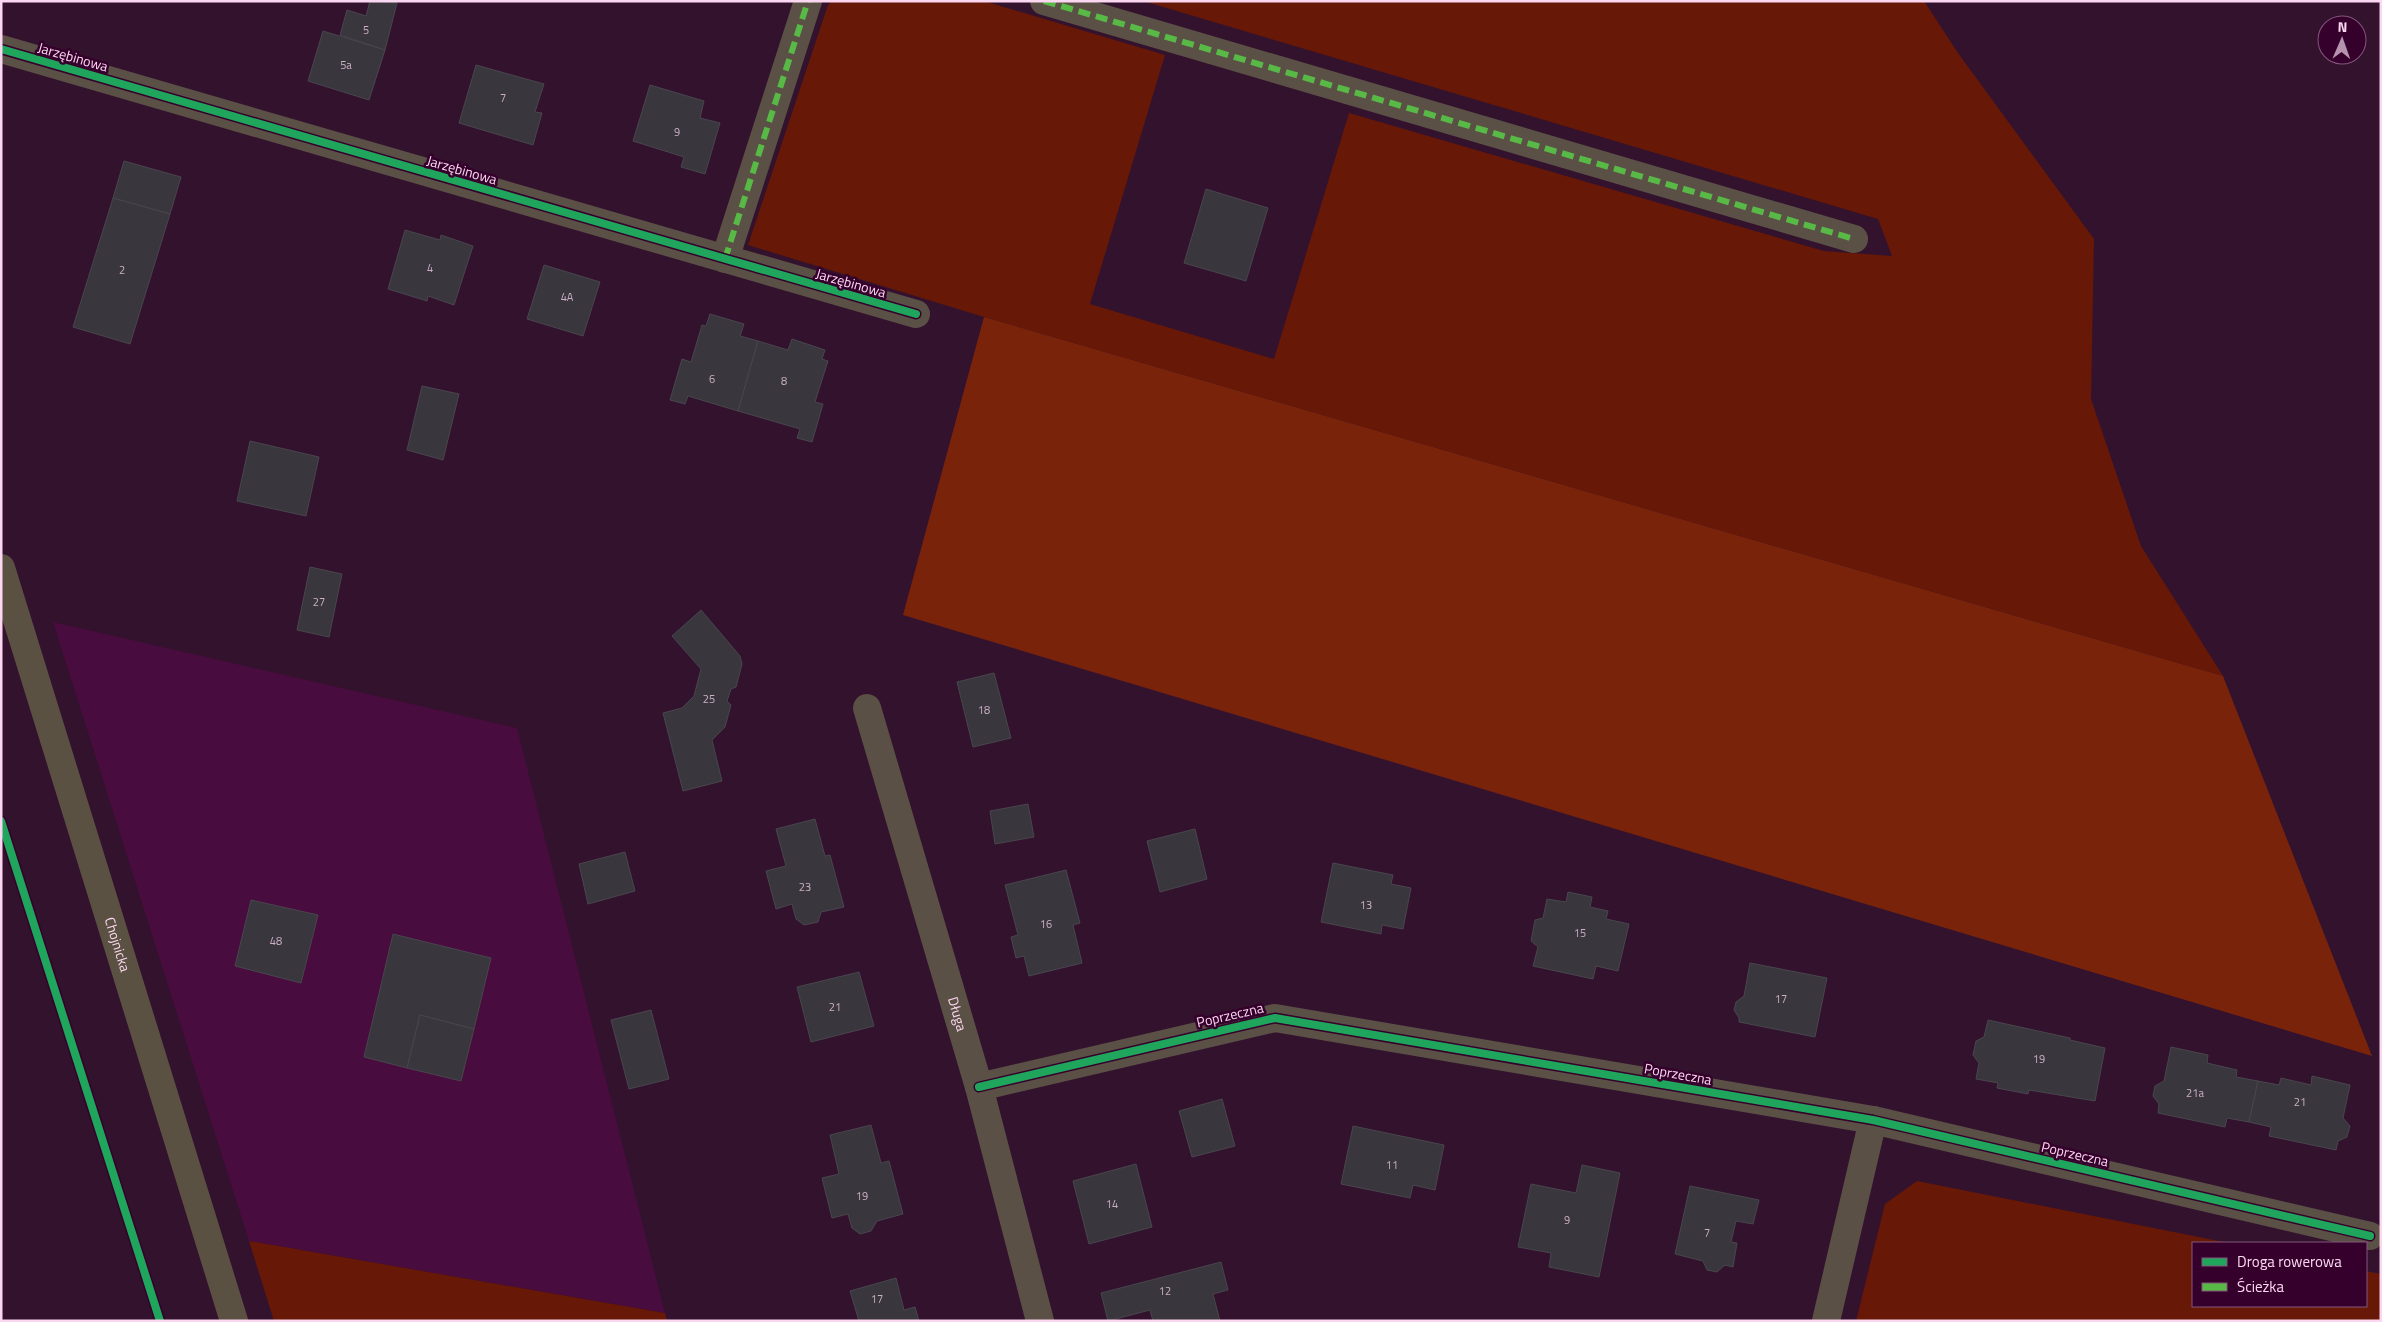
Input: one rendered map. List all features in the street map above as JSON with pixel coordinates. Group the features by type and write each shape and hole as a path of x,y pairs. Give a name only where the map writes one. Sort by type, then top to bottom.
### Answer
{"street":[{"path":"725,260 808,1"},
{"path":"1044,1 1854,239"},
{"name":"Jarzębinowa","path":"1,49 916,314"},
{"name":"Chojnicka","path":"1,568 234,1321"},
{"name":"Długa","path":"867,708 979,1087 1040,1321"},
{"name":"Poprzeczna","path":"979,1087 1275,1018 1873,1120 2370,1236"},
{"path":"1826,1321 1873,1120"}],"shaded area":[{"path":"832,1 984,1 1165,55 1090,304 1274,359 1349,113 1824,251 1892,256 1878,219 1143,1 1924,1 1958,53 2094,239 2091,399 2141,546 2223,676 984,317 748,245 828,5"},
{"path":"984,317 2223,676 2372,1056 903,615"},
{"path":"53,622 517,728 665,1313 249,1241"},
{"path":"1917,1181 2224,1242 2192,1242 2192,1307 2367,1307 2367,1271 2381,1274 2381,1321 1856,1321 1885,1204"},
{"path":"249,1241 665,1313 667,1321 274,1321"}],"building":[{"path":"370,1 397,3 385,50 340,35 347,10 366,16"},
{"path":"323,31 385,50 369,100 308,81"},
{"path":"476,65 544,84 535,112 542,113 533,145 459,123"},
{"path":"650,85 704,101 700,118 720,123 705,174 681,167 684,157 633,141"},
{"path":"124,161 181,177 170,214 113,198"},
{"path":"1206,189 1268,208 1246,281 1184,263"},
{"path":"113,198 170,214 130,344 73,327"},
{"path":"405,230 440,240 441,235 473,246 454,305 428,296 427,301 388,289"},
{"path":"544,265 600,282 583,336 527,319"},
{"path":"710,314 744,324 740,336 758,341 738,411 688,396 685,404 670,400 682,359 691,362 702,325 706,326"},
{"path":"792,339 825,350 822,359 828,361 815,402 823,404 812,442 797,438 800,429 738,411 758,341 788,350"},
{"path":"422,386 459,394 443,460 407,450"},
{"path":"250,441 319,457 306,516 237,501"},
{"path":"310,567 342,574 329,637 297,630"},
{"path":"701,610 740,656 742,664 736,687 731,689 727,701 731,705 725,727 712,740 722,781 683,791 663,713 682,708 694,696 701,669 672,636"},
{"path":"994,673 1011,738 973,747 957,682"},
{"path":"1028,804 1034,837 995,844 990,811"},
{"path":"815,819 825,856 830,855 844,907 821,912 818,922 804,925 796,919 792,904 776,909 766,871 786,866 776,829"},
{"path":"1195,829 1207,879 1160,892 1147,841"},
{"path":"625,852 635,891 588,904 579,864"},
{"path":"1333,863 1393,875 1391,884 1411,888 1403,929 1382,925 1381,934 1321,922"},
{"path":"1066,870 1080,923 1073,925 1082,963 1029,976 1024,956 1016,958 1011,937 1018,935 1005,885"},
{"path":"1568,892 1592,897 1590,907 1608,911 1606,919 1629,924 1618,971 1596,966 1593,979 1533,966 1538,947 1531,941 1535,920 1543,918 1547,899 1566,902"},
{"path":"251,900 318,915 301,983 235,966"},
{"path":"393,934 491,958 474,1029 420,1015 407,1068 364,1057"},
{"path":"1750,963 1827,978 1815,1037 1739,1022 1739,1018 1734,1010 1736,1002 1744,996"},
{"path":"859,972 874,1026 811,1042 797,987"},
{"path":"651,1010 669,1079 629,1089 611,1020"},
{"path":"420,1015 474,1029 461,1081 407,1068"},
{"path":"1988,1020 2070,1038 2070,1040 2105,1048 2095,1101 2029,1090 2028,1094 1997,1088 1998,1083 1976,1079 1979,1063 1973,1055 1976,1041 1984,1037"},
{"path":"2171,1047 2208,1055 2207,1063 2237,1070 2236,1077 2258,1081 2249,1122 2227,1118 2225,1127 2158,1113 2159,1104 2153,1096 2155,1086 2164,1081"},
{"path":"2312,1076 2350,1085 2343,1118 2350,1126 2347,1137 2338,1141 2336,1150 2269,1136 2271,1127 2249,1122 2258,1081 2279,1085 2281,1078 2311,1085"},
{"path":"1222,1099 1235,1146 1192,1157 1179,1111"},
{"path":"871,1125 881,1163 889,1161 903,1214 877,1221 871,1231 860,1234 852,1228 848,1214 832,1218 822,1178 839,1174 830,1135"},
{"path":"1353,1126 1444,1145 1435,1190 1413,1185 1410,1198 1341,1184"},
{"path":"1136,1164 1152,1227 1089,1244 1073,1181"},
{"path":"1582,1165 1620,1173 1599,1277 1549,1267 1551,1253 1518,1247 1531,1184 1576,1193"},
{"path":"1690,1186 1759,1200 1753,1224 1736,1221 1731,1242 1737,1243 1733,1267 1725,1265 1717,1272 1707,1270 1703,1261 1675,1254"},
{"path":"1221,1262 1228,1290 1213,1294 1220,1321 1153,1321 1150,1310 1108,1321 1101,1293"},
{"path":"896,1278 904,1310 915,1307 919,1321 859,1321 850,1291"}],"marked path":[{"path":"725,259 808,1"},
{"path":"1044,1 1854,239"}],"cycle path":[{"path":"1,49 916,314"},
{"path":"1,821 160,1321"},
{"path":"979,1087 1275,1018 1873,1120 2370,1236"}]}
